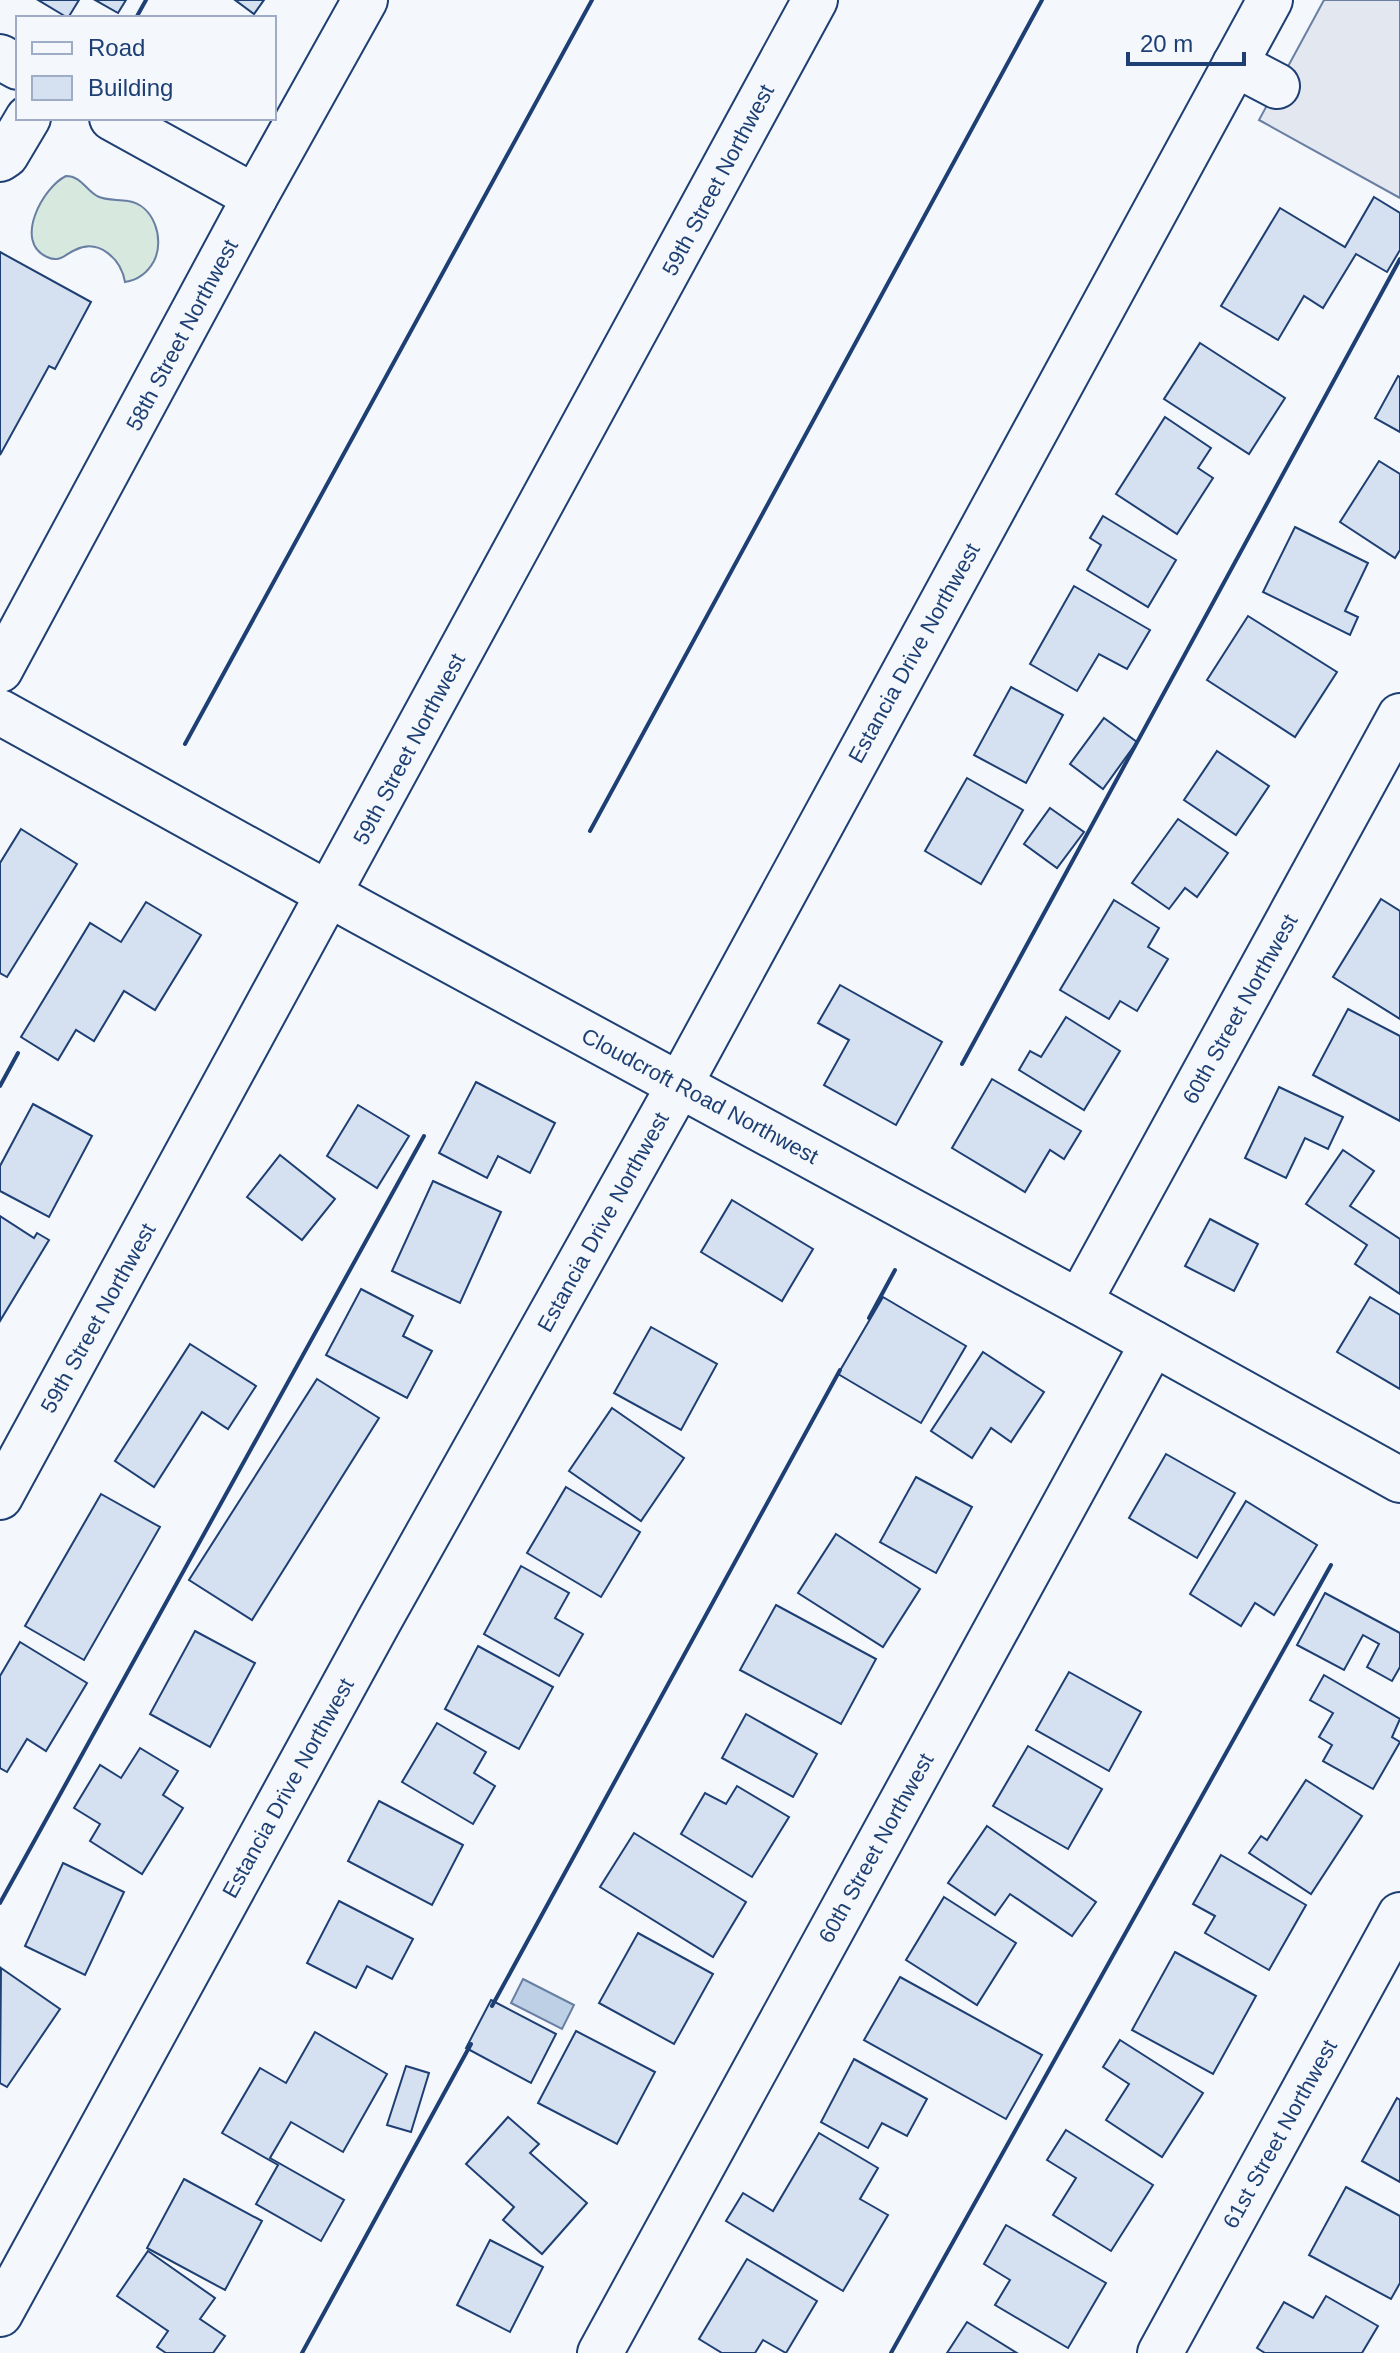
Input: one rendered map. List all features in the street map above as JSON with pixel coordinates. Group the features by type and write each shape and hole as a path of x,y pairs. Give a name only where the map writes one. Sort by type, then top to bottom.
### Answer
{"street":[{"name":"58th Street Northwest","path":"0,670 365,0"},
{"name":"59th Street Northwest","path":"0,1497 815,0"},
{"name":"Estancia Drive Northwest","path":"0,2314 387,1607 680,1084 1270,0"},
{"path":"1235,64 1277,86"},
{"path":"0,159 6,155 27,120"},
{"path":"116,120 255,197"},
{"name":"Cloudcroft Road Northwest","path":"0,712 1400,1480"},
{"name":"60th Street Northwest","path":"1079,1302 1400,716"},
{"name":"60th Street Northwest","path":"600,2353 1153,1343"},
{"name":"61st Street Northwest","path":"1160,2353 1400,1915"}],"shaded area":[{"path":"1324,0 1400,0 1400,198 1259,120"},
{"path":"66,176 83,183 101,198 137,204 151,216 157,233 157,252 152,265 142,275 125,282 114,259 92,247 84,247 55,259 37,250 32,240 35,215 49,191"}],"water":[{"path":"523,1979 574,2005 562,2029 511,2003"}],"building":[{"path":"38,0 79,0 69,16"},
{"path":"95,0 126,0 118,13"},
{"path":"235,0 264,0 254,14"},
{"path":"1374,197 1400,213 1400,250 1387,272 1356,254 1323,308 1304,296 1278,340 1221,306 1280,208 1345,247"},
{"path":"0,252 91,302 55,369 49,366 0,455"},
{"path":"1200,343 1285,398 1249,454 1164,399"},
{"path":"1400,377 1400,432 1375,418"},
{"path":"1165,417 1211,448 1198,468 1213,478 1177,534 1116,494"},
{"path":"1379,461 1400,474 1400,550 1395,558 1340,522"},
{"path":"1103,516 1176,560 1148,607 1087,570 1101,545 1090,538"},
{"path":"1295,527 1368,563 1345,611 1358,617 1350,635 1263,592"},
{"path":"1074,586 1150,630 1127,669 1099,654 1077,691 1030,664"},
{"path":"1248,616 1337,672 1295,737 1207,680"},
{"path":"1011,687 1063,715 1026,783 974,755"},
{"path":"1104,718 1137,742 1103,789 1070,764"},
{"path":"1217,751 1269,786 1236,835 1184,800"},
{"path":"967,778 1023,810 981,884 925,851"},
{"path":"1050,808 1084,832 1057,868 1024,844"},
{"path":"1178,819 1228,853 1197,897 1185,888 1169,909 1132,883"},
{"path":"21,829 77,864 7,977 0,973 0,863"},
{"path":"1381,899 1400,911 1400,1019 1333,977"},
{"path":"1114,900 1159,928 1148,947 1168,959 1137,1011 1120,1001 1109,1019 1060,990"},
{"path":"146,902 201,935 155,1010 124,991 94,1041 76,1030 58,1060 21,1037 90,923 121,942"},
{"path":"840,985 942,1042 896,1125 824,1085 849,1040 818,1023"},
{"path":"1348,1009 1400,1036 1400,1121 1313,1075"},
{"path":"1066,1017 1120,1051 1084,1110 1019,1070 1030,1051 1041,1057"},
{"path":"992,1079 1081,1131 1064,1159 1050,1150 1025,1192 952,1148"},
{"path":"476,1082 555,1123 530,1173 498,1156 487,1178 439,1153"},
{"path":"1279,1087 1343,1117 1328,1149 1305,1138 1286,1178 1245,1158"},
{"path":"33,1104 92,1136 49,1217 0,1191 0,1166"},
{"path":"358,1105 409,1136 377,1188 327,1156"},
{"path":"1343,1150 1374,1171 1350,1206 1400,1239 1400,1294 1355,1264 1367,1245 1306,1204"},
{"path":"280,1155 335,1199 302,1240 247,1197"},
{"path":"433,1181 501,1212 460,1303 392,1271"},
{"path":"732,1200 813,1249 782,1301 701,1252"},
{"path":"0,1216 34,1238 37,1233 49,1240 0,1321"},
{"path":"1210,1219 1258,1244 1234,1291 1185,1266"},
{"path":"361,1289 413,1316 403,1336 432,1351 407,1398 326,1355"},
{"path":"883,1297 966,1346 921,1423 838,1374"},
{"path":"1370,1297 1400,1315 1400,1389 1337,1352"},
{"path":"651,1327 717,1364 681,1430 614,1393"},
{"path":"190,1344 256,1386 228,1429 202,1412 154,1487 115,1461"},
{"path":"983,1352 1044,1392 1011,1442 991,1428 972,1458 931,1431"},
{"path":"317,1379 379,1418 252,1620 189,1580"},
{"path":"612,1408 684,1458 641,1521 569,1471"},
{"path":"1166,1454 1235,1493 1197,1558 1129,1518"},
{"path":"916,1477 972,1507 936,1573 880,1542"},
{"path":"566,1487 640,1532 601,1597 527,1553"},
{"path":"101,1494 160,1527 84,1660 25,1626"},
{"path":"1246,1501 1317,1545 1274,1615 1255,1603 1241,1626 1190,1594"},
{"path":"836,1534 920,1589 883,1647 798,1593"},
{"path":"521,1566 569,1593 555,1618 583,1634 559,1676 484,1634"},
{"path":"1325,1593 1400,1633 1400,1667 1392,1681 1367,1667 1379,1644 1363,1635 1344,1670 1297,1645"},
{"path":"776,1605 876,1659 841,1724 740,1670"},
{"path":"195,1631 255,1663 210,1747 150,1714"},
{"path":"20,1642 87,1683 46,1751 27,1739 7,1772 0,1768 0,1676"},
{"path":"478,1646 553,1687 519,1749 445,1709"},
{"path":"1069,1672 1141,1712 1109,1771 1036,1730"},
{"path":"1324,1675 1400,1719 1392,1737 1400,1742 1373,1789 1323,1761 1332,1745 1319,1737 1333,1713 1310,1700"},
{"path":"746,1714 817,1754 793,1797 722,1758"},
{"path":"437,1723 486,1752 474,1773 495,1786 473,1824 402,1782"},
{"path":"1028,1746 1102,1789 1068,1849 993,1806"},
{"path":"140,1748 178,1771 163,1795 183,1808 142,1874 90,1841 100,1824 74,1808 100,1765 121,1778"},
{"path":"1306,1780 1362,1816 1311,1894 1249,1853 1261,1836 1267,1840"},
{"path":"737,1786 789,1817 752,1877 681,1834 705,1793 726,1804"},
{"path":"379,1801 463,1845 432,1905 348,1861"},
{"path":"987,1826 1096,1902 1072,1936 1010,1894 995,1915 948,1883"},
{"path":"634,1833 746,1902 713,1957 600,1887"},
{"path":"1221,1855 1306,1905 1269,1970 1205,1933 1215,1916 1193,1904"},
{"path":"63,1863 124,1892 85,1975 25,1946"},
{"path":"944,1897 1016,1943 977,2005 906,1960"},
{"path":"339,1901 413,1939 392,1979 367,1966 356,1988 307,1963"},
{"path":"638,1933 713,1974 674,2044 599,2003"},
{"path":"1175,1952 1256,1996 1213,2074 1132,2030"},
{"path":"1,1968 60,2009 7,2087 0,2083"},
{"path":"900,1977 1042,2055 1006,2119 864,2040"},
{"path":"491,2000 556,2034 531,2083 466,2048"},
{"path":"576,2031 655,2072 617,2144 538,2103"},
{"path":"315,2032 387,2074 343,2152 291,2122 270,2158 344,2200 321,2241 256,2204 278,2165 222,2133 260,2068 286,2083"},
{"path":"1120,2040 1203,2093 1162,2157 1106,2120 1129,2084 1103,2067"},
{"path":"854,2059 927,2099 907,2136 882,2123 868,2148 821,2122"},
{"path":"406,2066 429,2073 411,2132 387,2125"},
{"path":"1397,2098 1400,2100 1400,2182 1362,2161"},
{"path":"508,2117 539,2144 530,2153 587,2203 542,2254 503,2220 514,2207 466,2164"},
{"path":"1066,2130 1153,2185 1111,2251 1053,2215 1076,2178 1047,2160"},
{"path":"819,2133 878,2168 860,2199 888,2215 843,2291 726,2221 743,2193 773,2211"},
{"path":"184,2179 262,2221 225,2290 147,2248"},
{"path":"1346,2187 1400,2216 1400,2283 1391,2299 1309,2255"},
{"path":"1006,2225 1106,2283 1068,2348 995,2305 1010,2280 984,2264"},
{"path":"490,2240 543,2267 510,2332 457,2305"},
{"path":"148,2251 215,2298 200,2319 225,2336 213,2353 166,2353 157,2347 168,2331 117,2296"},
{"path":"747,2259 817,2301 786,2353 763,2340 755,2353 722,2353 699,2339"},
{"path":"1326,2296 1378,2326 1362,2353 1265,2353 1257,2348 1284,2302 1313,2318"},
{"path":"967,2322 1017,2353 947,2353"}],"wall":[{"path":"137,16 146,0"},
{"path":"185,744 592,0"},
{"path":"590,831 1042,0"},
{"path":"962,1064 1400,259"},
{"path":"0,1086 18,1053"},
{"path":"0,1903 424,1136"},
{"path":"869,1318 895,1270"},
{"path":"492,2006 840,1370"},
{"path":"891,2353 1331,1565"},
{"path":"302,2353 471,2044"}]}
